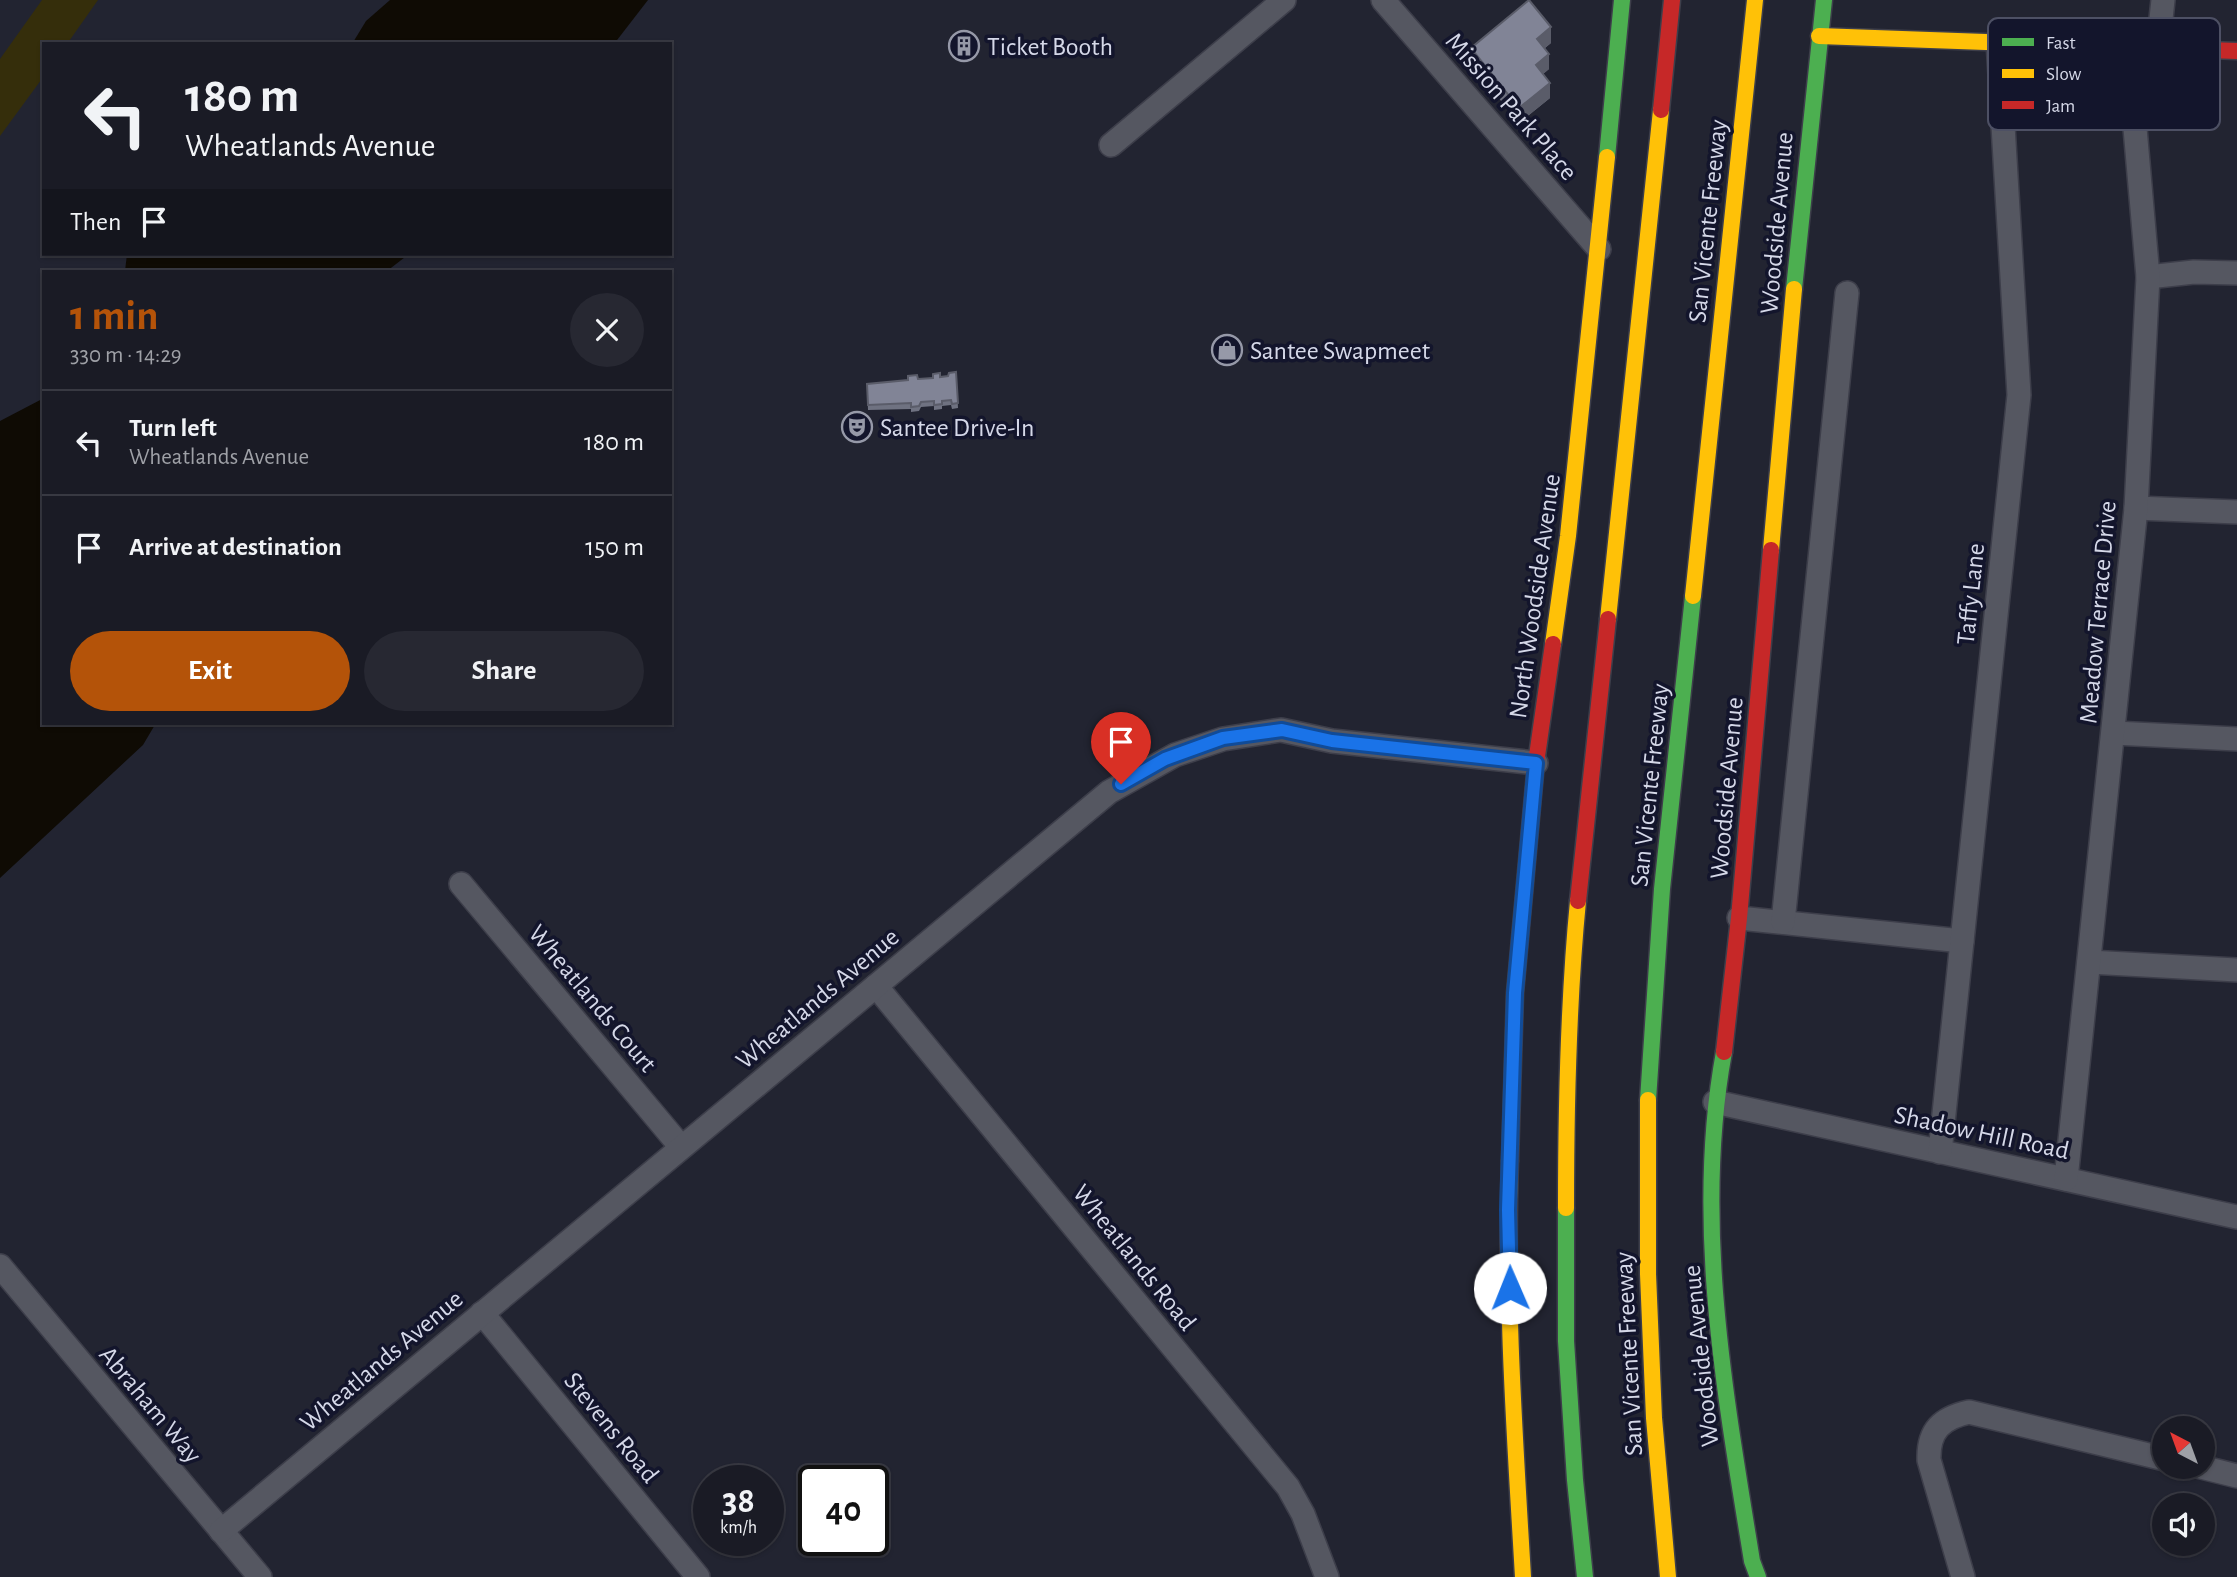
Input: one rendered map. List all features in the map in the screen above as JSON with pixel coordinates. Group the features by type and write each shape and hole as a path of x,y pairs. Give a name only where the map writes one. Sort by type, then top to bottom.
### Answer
{"main road":[{"name":"North Woodside Avenue","path":"1523,1577 1512,1391 1508,1210 1515,993 1536,763 1568,536 1599,249 1622,0"},
{"path":"1585,1577 1575,1480 1566,1341 1566,1129 1573,953 1672,0"},
{"name":"San Vicente Freeway","path":"1668,1577 1654,1418 1648,1274 1647,1108 1662,888 1755,0"},
{"name":"Woodside Avenue","path":"1758,1577 1752,1561 1725,1397 1712,1232 1715,1102 1728,1031 1800,221 1824,0"},
{"path":"1819,36 1988,41"}],"street":[{"path":"1111,145 1284,0"},
{"name":"Mission Park Place","path":"1383,0 1599,249"},
{"path":"2161,18 2163,0"},
{"name":"Taffy Lane","path":"1940,1152 2019,395 2003,130"},
{"name":"Meadow Terrace Drive","path":"2066,1178 2136,508 2148,277 2135,130"},
{"path":"2148,277 2194,272 2237,273"},
{"path":"1783,922 1847,293"},
{"path":"2136,508 2237,512"},
{"name":"Wheatlands Avenue","path":"222,1531 1109,792 1165,759 1223,738 1282,730 1332,741 1536,763"},
{"path":"2114,733 2237,739"},
{"name":"Wheatlands Court","path":"461,884 681,1147"},
{"path":"1739,918 1962,941"},
{"path":"2089,962 2237,970"},
{"name":"Wheatlands Road","path":"876,986 1288,1487 1303,1514 1327,1577"},
{"name":"Shadow Hill Road","path":"1715,1102 2237,1217"},
{"name":"Abraham Way","path":"0,1266 260,1577"},
{"name":"Stevens Road","path":"482,1313 698,1577"},
{"path":"1963,1577 1929,1460 1929,1447 1936,1430 1951,1416 1969,1412 2152,1456"},
{"path":"2216,1471 2237,1476"}],"shaded area":[{"path":"42,0 98,0 68,42 42,42 42,79 0,136 0,59"},
{"path":"390,0 648,0 616,42 353,42 366,21"},
{"path":"127,256 406,256 388,270 125,270"},
{"path":"42,399 42,725 155,725 143,745 0,878 0,421"}],"building":[{"path":"1529,0 1551,27 1537,39 1549,54 1536,65 1550,83 1519,108 1471,48"},
{"path":"963,37 968,43 965,46 959,40"},
{"path":"956,372 958,403 952,404 951,400 934,405 934,401 921,402 919,406 911,407 911,403 868,405 867,384 908,380 908,376 917,375 918,379 933,378 933,374 940,373 940,377 948,376 949,373"}],"traffic: fast":[{"path":"1607,157 1622,0"},
{"path":"1794,289 1824,0"},
{"path":"1648,1100 1662,889 1693,596"},
{"path":"1724,1052 1715,1115 1711,1179 1716,1307 1732,1435 1752,1561 1758,1577"},
{"path":"1566,1208 1566,1341 1575,1480 1585,1577"}],"traffic: slow":[{"path":"1693,596 1755,0"},
{"path":"1819,36 1988,42"},
{"path":"1608,619 1661,110"},
{"path":"1553,644 1568,536 1607,157"},
{"path":"1771,550 1794,289"},
{"path":"1566,1208 1568,1054 1578,901"},
{"path":"1648,1100 1648,1274 1654,1418 1668,1577"},
{"path":"1510,1161 1510,1317 1523,1577"}],"traffic: jam":[{"path":"1661,110 1672,0"},
{"path":"2220,50 2237,51"},
{"path":"1724,1052 1739,918 1771,550"},
{"path":"1578,901 1608,619"},
{"path":"1510,1161 1515,993 1536,763 1553,644"}],"place":[{"name":"Ticket Booth","path":"964,46"},
{"name":"Santee Swapmeet","path":"1227,350"},
{"name":"Santee Drive-In","path":"857,427"}],"route":[{"path":"1121,784 1165,759 1223,738 1282,730 1332,741 1536,763 1515,993 1508,1210 1510,1288"}]}
